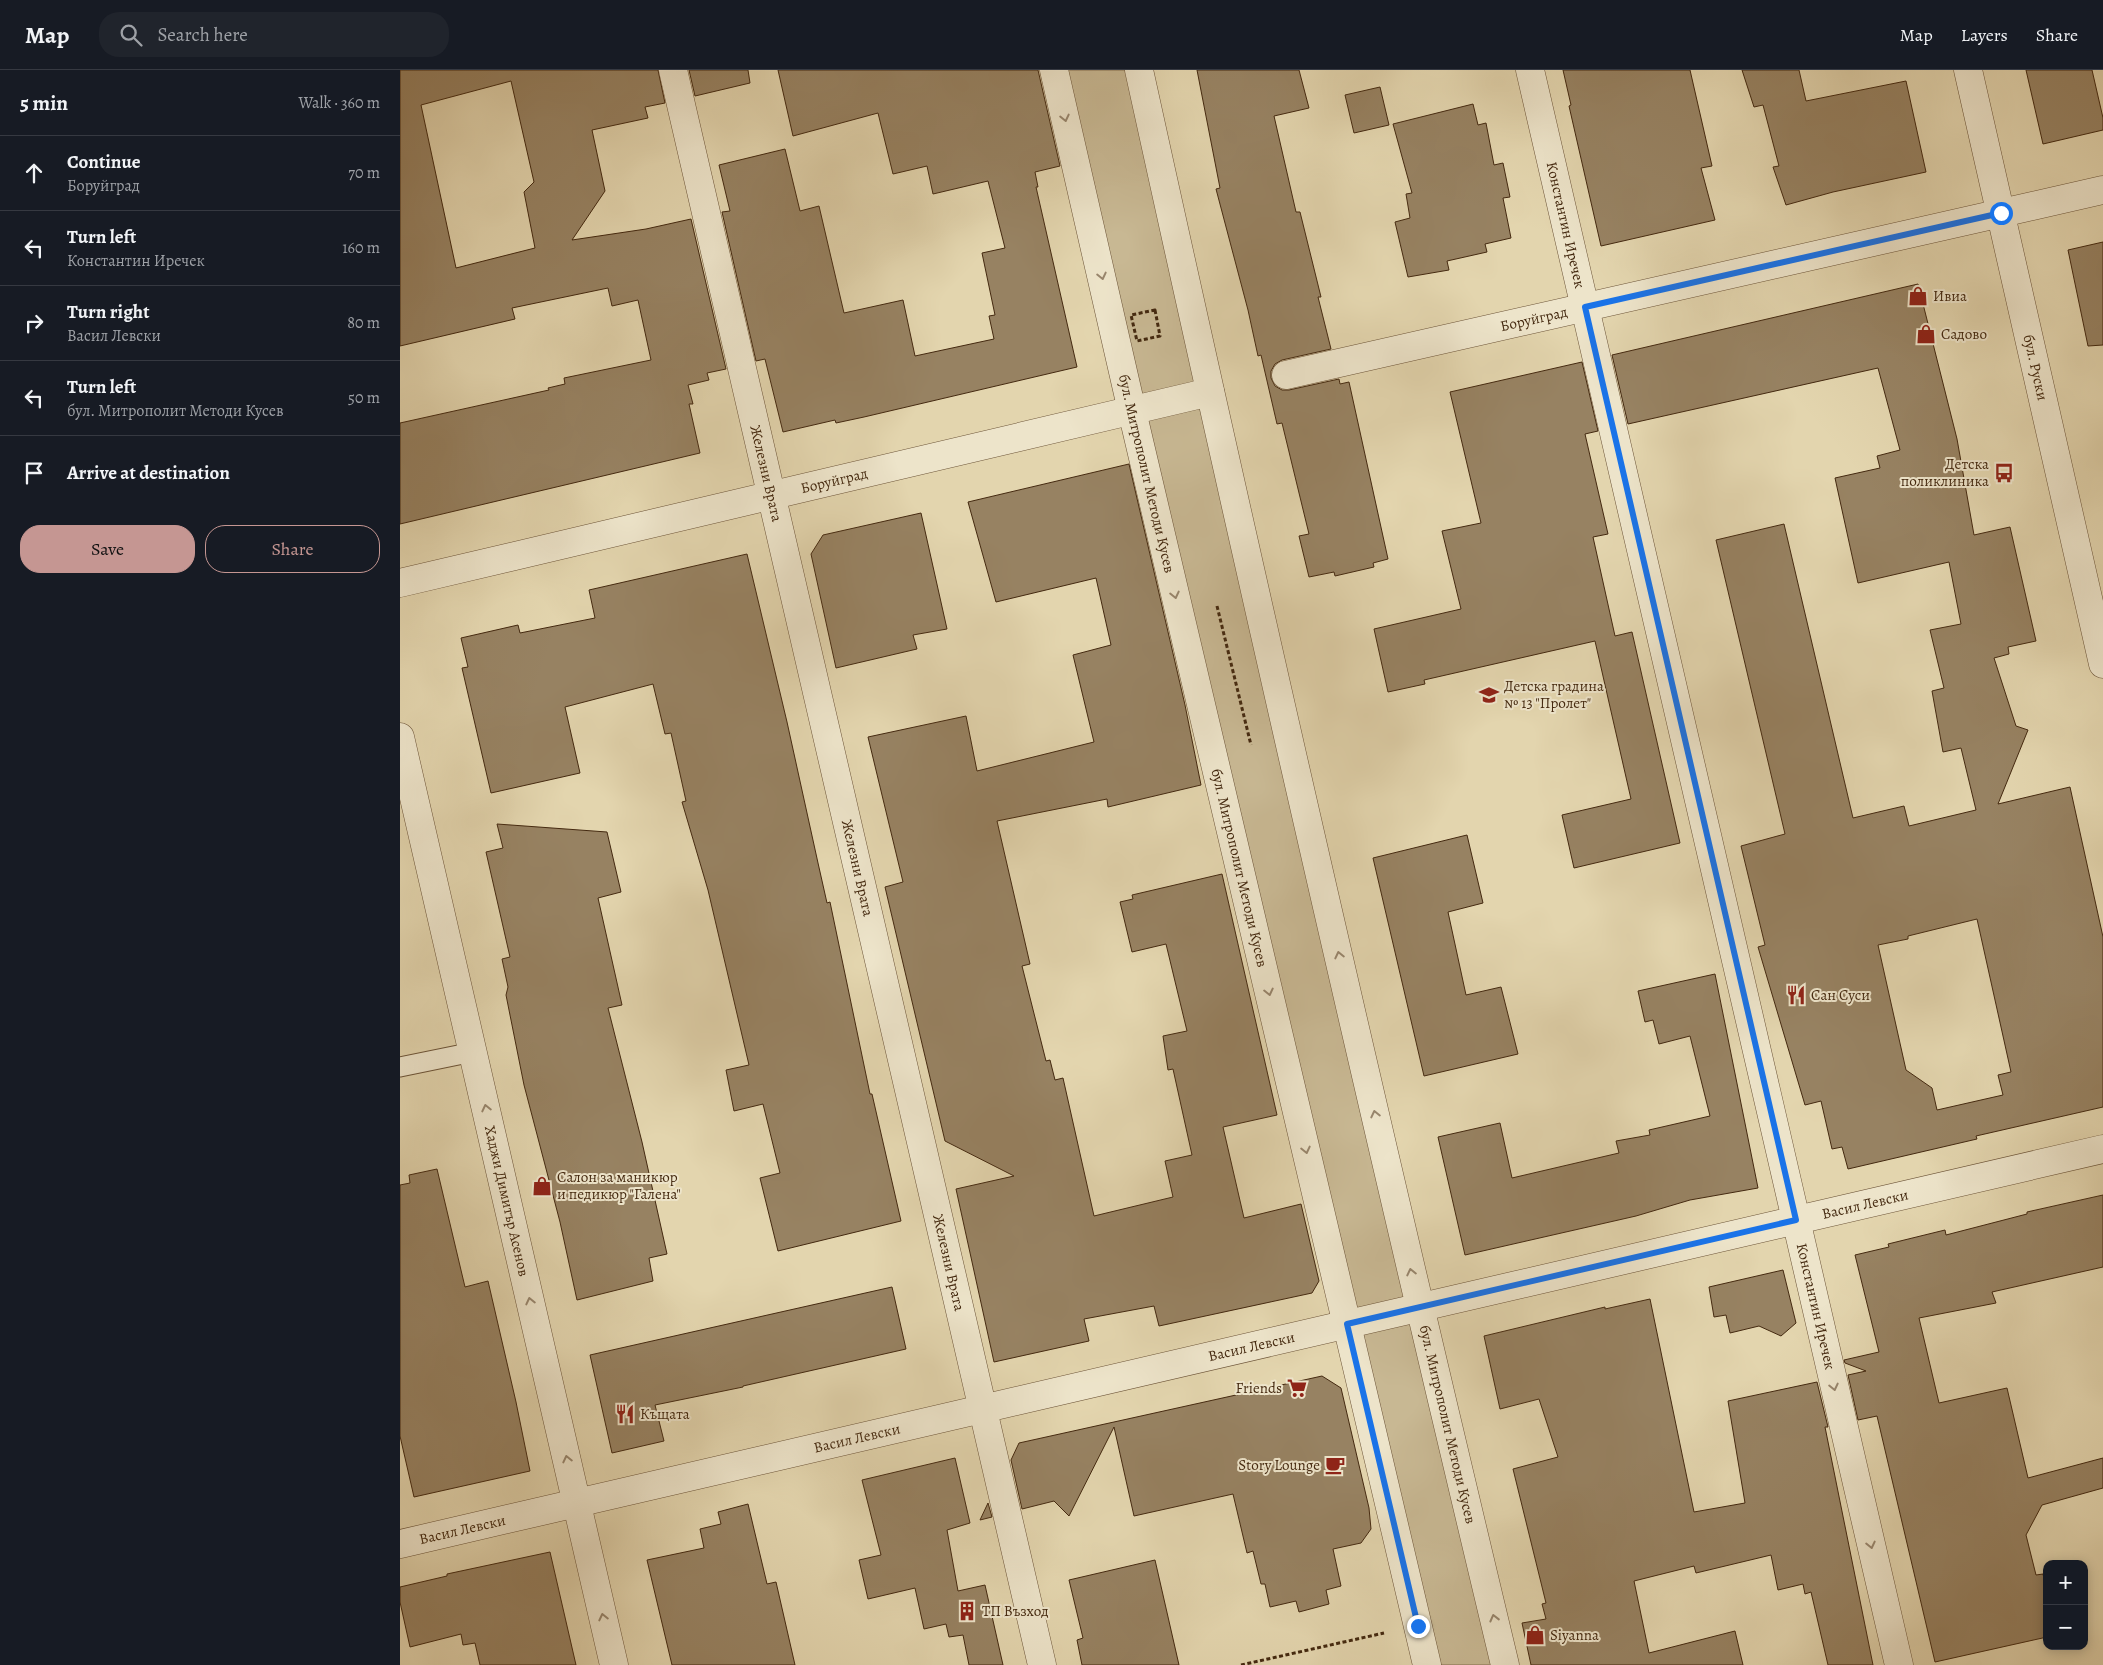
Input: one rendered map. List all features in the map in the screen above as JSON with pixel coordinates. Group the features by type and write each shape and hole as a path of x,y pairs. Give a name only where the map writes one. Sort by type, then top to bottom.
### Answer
{"street":[{"name":"Железни Врата","path":"673,70 1042,1665"},
{"name":"бул. Митрополит Методи Кусев","path":"1054,70 1132,411 1427,1665"},
{"name":"бул. Митрополит Методи Кусев","path":"1139,70 1210,392 1419,1307 1505,1665"},
{"name":"Константин Иречек","path":"1530,70 1899,1665"},
{"name":"бул. Руски","path":"1968,70 2103,664"},
{"name":"Боруйград","path":"1286,375 2103,190"},
{"name":"Боруйград","path":"400,583 1210,392"},
{"name":"Хаджи Димитър Асенов","path":"400,737 614,1665"},
{"name":"Васил Левски","path":"400,1544 2103,1149"}],"lane":[{"path":"400,1066 473,1052"}],"path":[{"path":"1149,338 1151,345"},
{"path":"1216,604 1252,747"},
{"path":"1241,1665 1418,1626"}],"shaded area":[{"path":"1054,70 1139,70 1505,1665 1428,1665"}],"building":[{"path":"400,70 658,70 665,103 645,107 648,118 592,130 605,191 572,240 646,229 691,219 726,369 707,373 709,380 688,385 693,404 689,404 700,453 400,524 400,423 549,390 548,388 565,384 564,378 651,360 638,300 612,306 608,288 512,308 515,319 400,346","holes":["511,81 534,182 524,192 535,248 456,268 421,105"]},
{"path":"689,70 748,70 750,83 695,96"},
{"path":"778,70 1038,70 1060,166 1035,172 1038,187 1036,187 1077,367 864,417 836,423 835,420 783,432 765,359 756,361 722,212 730,211 719,165 785,149 800,211 819,206 844,313 903,300 915,356 994,339 989,316 995,315 982,253 1005,248 988,181 933,194 927,166 893,174 878,113 793,136"},
{"path":"1197,70 1299,70 1309,108 1274,116 1296,212 1300,212 1321,297 1318,297 1331,349 1282,360 1275,364 1271,371 1271,378 1275,386 1282,390 1339,379 1340,384 1349,382 1388,559 1373,563 1374,567 1335,576 1334,572 1309,577 1299,536 1309,534 1282,423 1277,424 1261,355 1258,356 1248,310 1216,189 1220,188"},
{"path":"1563,70 1690,70 1712,166 1701,168 1715,220 1601,246 1569,106 1571,105"},
{"path":"1742,70 1799,70 1806,101 1906,81 1926,172 1833,192 1786,205 1773,167 1779,166 1763,105 1754,107"},
{"path":"2026,70 2092,70 2103,118 2103,130 2043,144"},
{"path":"1380,87 1389,125 1354,133 1345,95"},
{"path":"1473,104 1478,125 1486,123 1494,165 1503,163 1510,197 1503,198 1511,238 1485,244 1487,252 1447,261 1449,270 1408,277 1395,222 1410,218 1406,194 1412,193 1393,124"},
{"path":"2103,242 2103,345 2088,346 2068,250"},
{"path":"1918,284 1957,439 1974,535 2010,527 2036,641 2008,647 2009,654 1994,658 2016,726 2028,730 1998,804 2070,787 2103,937 2103,1107 1976,1136 1977,1139 1848,1169 1842,1147 1832,1149 1821,1101 1805,1105 1758,947 1765,945 1741,846 1785,834 1716,540 1784,524 1853,818 1904,806 1909,826 1976,810 1961,748 1943,752 1932,691 1944,688 1930,630 1961,624 1949,562 1858,583 1835,478 1880,468 1877,456 1900,450 1878,368 1628,424 1612,355","holes":["1977,919 2011,1072 1998,1075 2003,1095 1937,1110 1932,1088 1906,1070 1878,945 1908,939 1908,936"]},
{"path":"1582,362 1598,431 1585,434 1608,534 1593,537 1615,636 1632,632 1680,843 1574,868 1562,815 1631,799 1595,641 1424,680 1425,684 1388,692 1374,629 1461,609 1442,531 1481,523 1450,392"},
{"path":"1129,464 1185,705 1201,785 1108,807 1107,799 997,821 1030,964 1022,966 1046,1061 1050,1060 1055,1080 1063,1078 1094,1216 1173,1197 1165,1161 1192,1155 1173,1069 1168,1070 1163,1036 1187,1031 1166,944 1132,952 1120,902 1133,899 1132,895 1222,874 1277,1115 1223,1127 1244,1218 1301,1204 1319,1281 1312,1293 1159,1326 1154,1306 1084,1319 1089,1341 994,1362 956,1189 1014,1176 945,1141 885,887 903,882 868,737 966,716 977,771 1094,742 1073,655 1111,645 1096,578 996,602 968,502"},
{"path":"921,513 947,629 913,635 917,649 836,668 811,554 823,535"},
{"path":"747,554 827,903 830,902 870,1094 872,1094 901,1221 778,1251 760,1178 780,1173 763,1104 734,1111 726,1070 749,1065 708,890 682,802 686,801 671,733 665,734 653,684 565,707 580,773 491,793 462,668 468,667 461,638 518,625 520,633 595,618 589,590"},
{"path":"497,824 607,832 621,892 598,898 622,1005 608,1008 642,1142 667,1254 649,1258 653,1281 577,1300 560,1222 524,1085 506,995 508,987 502,959 510,957 486,852 503,848"},
{"path":"1467,835 1483,903 1448,912 1466,995 1501,987 1518,1054 1424,1076 1373,858"},
{"path":"1715,974 1758,1188 1690,1200 1636,1216 1465,1255 1438,1137 1500,1123 1512,1178 1619,1153 1616,1141 1650,1135 1649,1130 1710,1116 1690,1036 1659,1044 1653,1020 1645,1022 1638,991"},
{"path":"437,1169 465,1287 488,1281 530,1471 414,1497 400,1436 400,1185 410,1183 409,1175"},
{"path":"2103,1195 2103,1267 1992,1292 1996,1303 1919,1318 1939,1403 2007,1388 2028,1478 2103,1458 2103,1488 2042,1505 2026,1535 2036,1575 2043,1574 2043,1638 1935,1662 1877,1416 1858,1420 1848,1375 1866,1371 1845,1363 1844,1360 1879,1352 1855,1255 1889,1247 1888,1244 1945,1230 1946,1235 2027,1214 2027,1212"},
{"path":"1783,1270 1796,1323 1781,1336 1759,1326 1730,1333 1726,1315 1714,1317 1709,1287"},
{"path":"892,1287 906,1349 743,1387 655,1405 664,1441 612,1453 590,1355"},
{"path":"1650,1299 1694,1512 1745,1503 1728,1401 1817,1382 1828,1427 1825,1427 1873,1665 1828,1665 1811,1592 1805,1594 1803,1584 1778,1590 1771,1555 1696,1573 1694,1566 1634,1581 1649,1653 1735,1631 1743,1665 1531,1665 1522,1623 1546,1619 1542,1604 1546,1603 1513,1469 1558,1457 1539,1399 1500,1409 1484,1336 1605,1307 1605,1309"},
{"path":"1322,1376 1341,1388 1369,1508 1371,1529 1361,1543 1333,1549 1341,1586 1326,1590 1329,1604 1299,1612 1296,1601 1270,1607 1265,1584 1261,1584 1253,1551 1247,1553 1233,1494 1134,1516 1114,1427 1069,1516 1054,1501 1022,1509 1011,1460 1019,1443"},
{"path":"955,1458 970,1523 947,1530 958,1591 985,1585 1003,1665 969,1665 963,1635 949,1637 946,1624 924,1629 915,1588 868,1599 859,1560 881,1555 862,1480"},
{"path":"988,1503 992,1517 980,1520"},
{"path":"748,1504 767,1584 776,1582 795,1665 672,1665 647,1560 704,1548 700,1529 721,1524 718,1512"},
{"path":"550,1552 576,1665 480,1665 475,1643 463,1645 461,1634 410,1647 400,1602 400,1587 447,1576 447,1574"},
{"path":"1155,1560 1179,1665 1082,1665 1077,1640 1083,1638 1069,1580"}],"place":[{"name":"Ивиа","path":"1918,296"},
{"name":"Садово","path":"1926,334"},
{"name":"Детска поликлиника","path":"2004,473"},
{"name":"Детска градина № 13 \"Пролет\"","path":"1489,695"},
{"name":"Сан Суси","path":"1796,995"},
{"name":"Салон за маникюр и педикюр \"Галена\"","path":"542,1186"},
{"name":"Friends","path":"1297,1388"},
{"name":"Къщата","path":"625,1414"},
{"name":"Story Lounge","path":"1335,1465"},
{"name":"ТП Възход","path":"967,1611"},
{"name":"Siyanna","path":"1535,1635"}],"route":[{"path":"1418,1626 1347,1324 1796,1220 1585,307 2001,213"}]}
